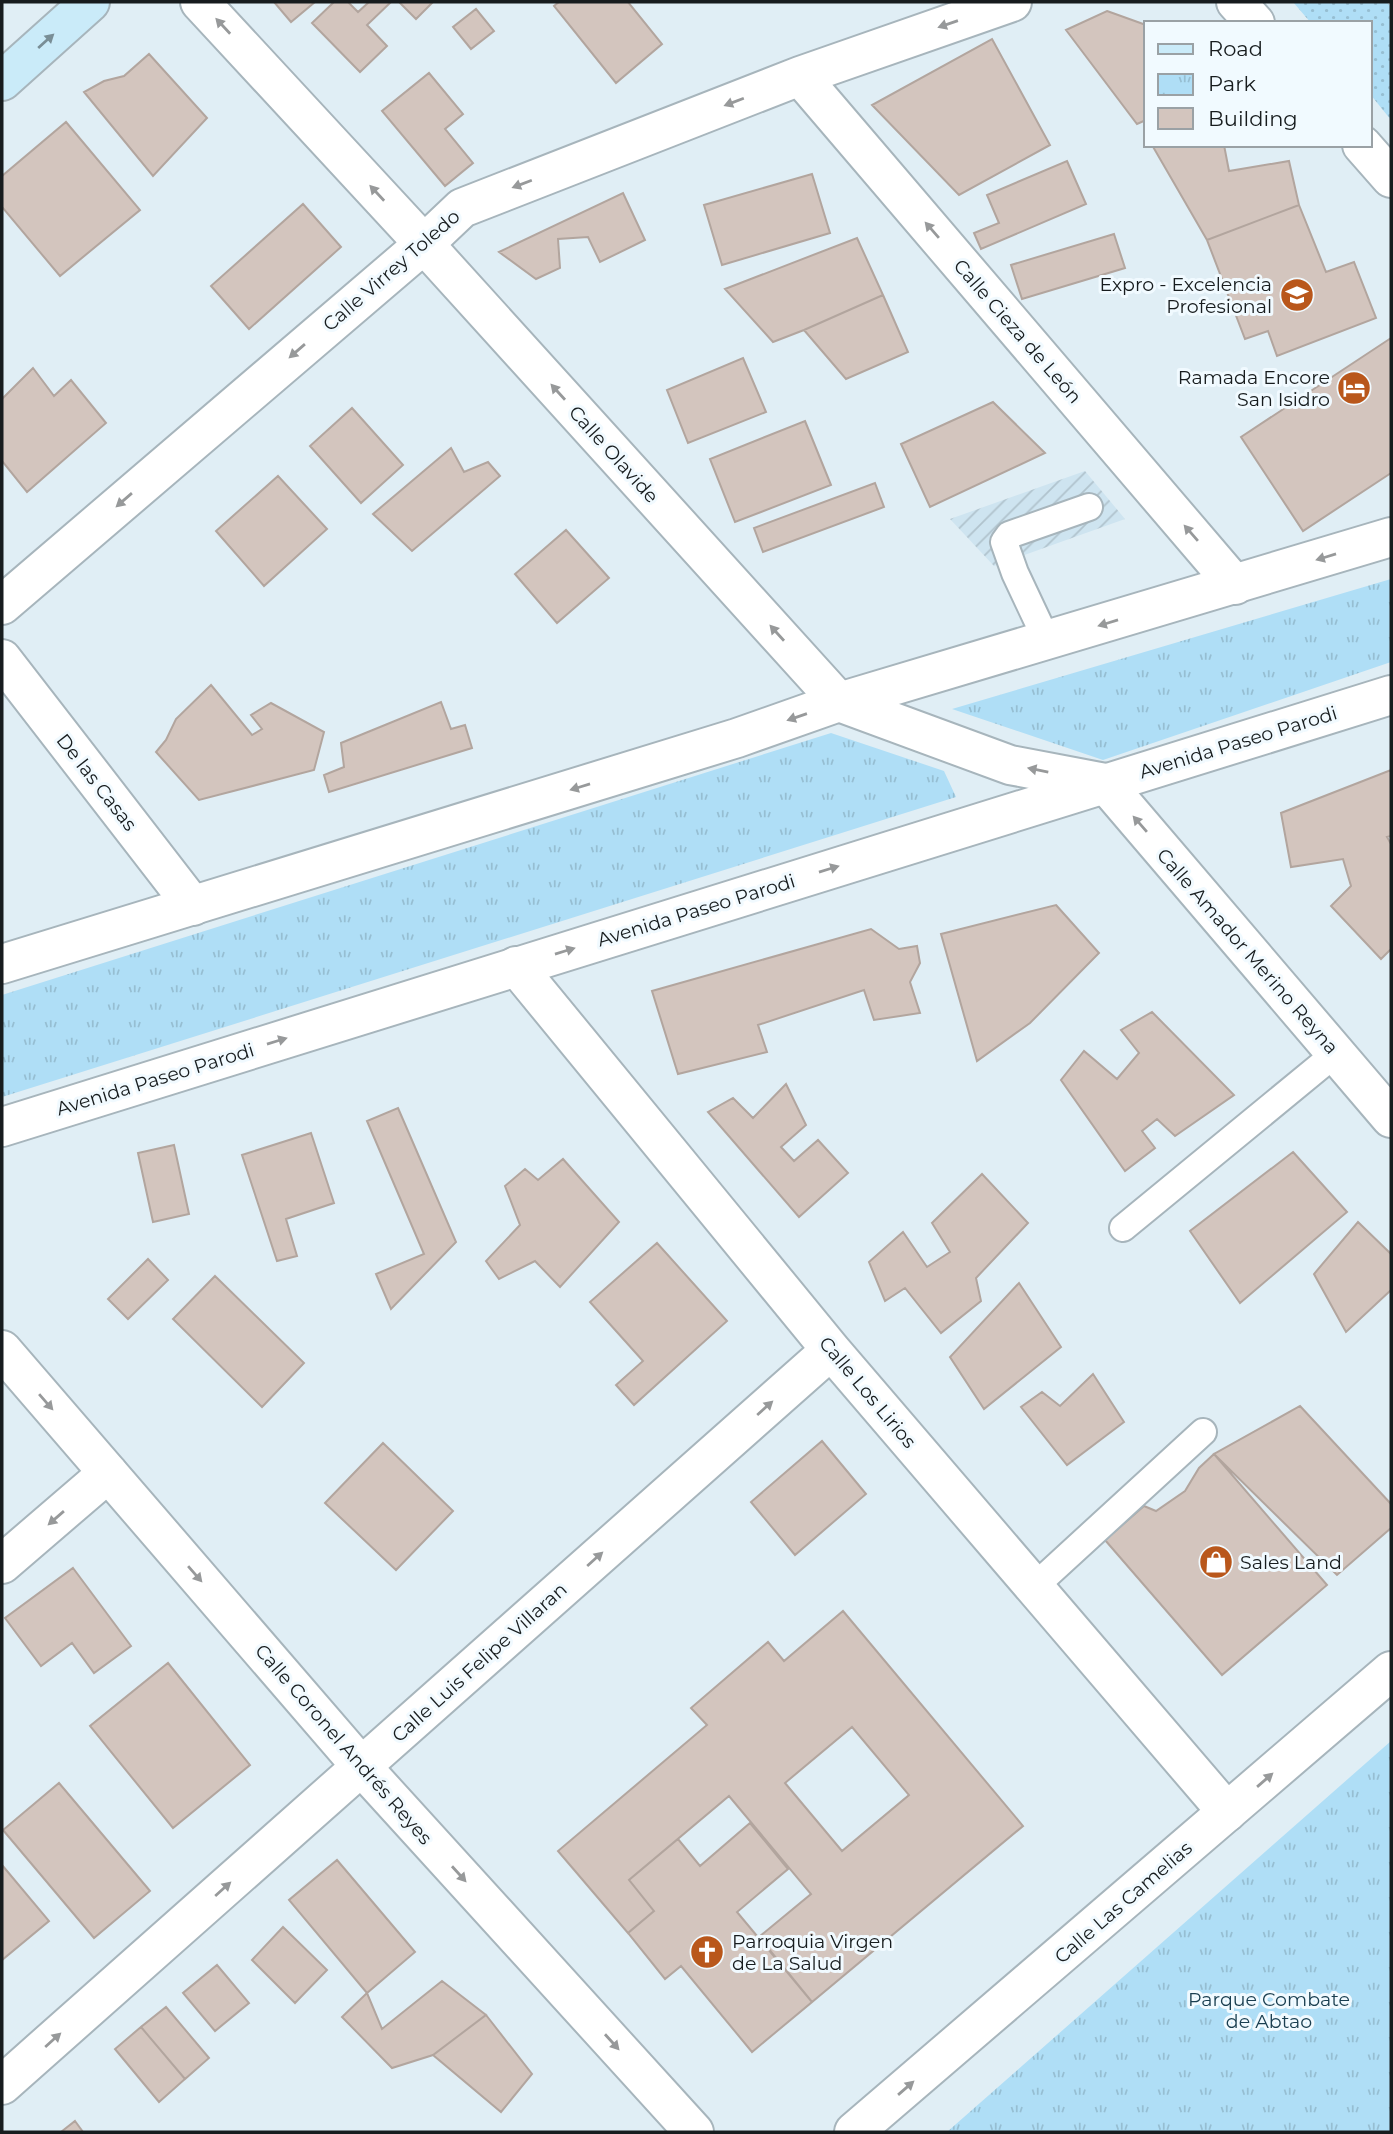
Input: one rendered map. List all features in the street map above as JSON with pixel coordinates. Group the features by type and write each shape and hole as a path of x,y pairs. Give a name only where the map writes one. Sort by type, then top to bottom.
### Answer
{"main road":[{"path":"2,80 90,2"}],"street":[{"name":"Calle Olavide","path":"200,2 424,244 839,702 1010,765 1105,783"},
{"name":"Calle Virrey Toledo","path":"2,605 424,244 462,208 800,76 1012,2"},
{"path":"1236,2 1253,21"},
{"name":"Calle Cieza de León","path":"800,76 1235,585"},
{"path":"1364,147 1391,178"},
{"path":"2,964 737,738 839,702 1391,537"},
{"name":"De las Casas","path":"2,659 193,906"},
{"name":"Avenida Paseo Parodi","path":"2,1127 1391,695"},
{"name":"Calle Amador Merino Reyna","path":"1105,783 1391,1118"},
{"name":"Calle Los Lirios","path":"516,966 831,1350 1227,1812"},
{"name":"Calle Coronel Andrés Reyes","path":"2,1350 361,1766 694,2132"},
{"name":"Calle Luis Felipe Villaran","path":"2,2085 831,1350"},
{"path":"2,1564 108,1473"},
{"name":"Calle Las Camelias","path":"854,2132 1391,1671"}],"lane":[{"path":"1046,641 1004,542 1009,535 1089,507"},
{"path":"1123,1228 1336,1053"},
{"path":"1034,1587 1203,1432"}],"shaded area":[{"path":"1085,471 1125,519 994,566 950,519"}],"green space":[{"path":"1293,2 1387,2 1391,7 1391,120 1372,96 1372,21 1309,21"},
{"path":"1391,579 1391,662 1103,760 952,709"},
{"path":"831,733 944,771 956,797 2,1097 2,995"},
{"name":"Parque Combate de Abtao","path":"1391,1741 1391,2132 947,2132"}],"building":[{"path":"274,2 315,2 291,22"},
{"path":"334,2 348,2 358,12 369,2 391,2 367,25 387,46 360,72 312,23"},
{"path":"399,2 433,2 416,19"},
{"path":"559,2 628,2 662,44 616,83 554,6"},
{"path":"476,9 494,31 471,49 453,27"},
{"path":"1107,11 1144,24 1144,121 1137,124 1066,30"},
{"path":"992,39 1050,145 959,195 872,105"},
{"path":"149,54 207,118 153,176 84,92 104,81 124,76"},
{"path":"429,73 463,114 445,129 473,163 445,186 382,111"},
{"path":"66,122 140,210 60,276 2,207 2,176"},
{"path":"1153,147 1224,147 1229,171 1289,161 1299,205 1207,240"},
{"path":"1067,161 1086,204 981,249 974,233 999,223 987,195"},
{"path":"812,174 830,233 722,265 704,205"},
{"path":"623,193 645,240 600,262 588,237 558,239 560,268 536,279 499,252"},
{"path":"303,204 341,247 249,329 211,286"},
{"name":"Expro - Excelencia Profesional","path":"1299,205 1326,272 1354,262 1376,318 1277,356 1268,331 1245,339 1207,240"},
{"path":"1114,234 1125,268 1022,299 1011,265"},
{"path":"857,238 883,295 773,342 725,289"},
{"path":"883,295 908,352 846,379 804,330"},
{"name":"Ramada Encore San Isidro","path":"1391,338 1391,473 1303,531 1241,437"},
{"path":"743,358 766,412 688,443 667,390"},
{"path":"33,368 54,396 71,380 106,423 27,492 2,461 2,399"},
{"path":"993,402 1045,453 930,507 901,444"},
{"path":"352,408 403,465 361,503 310,446"},
{"path":"805,421 831,485 735,522 710,459"},
{"path":"451,448 464,472 488,462 500,476 412,551 373,514"},
{"path":"278,476 327,529 264,586 216,531"},
{"path":"875,483 884,507 763,552 754,528"},
{"path":"566,530 609,578 557,623 515,574"},
{"path":"211,685 252,735 262,729 251,715 271,703 324,732 314,770 199,800 156,752 166,740 176,719"},
{"path":"441,702 451,729 465,725 472,748 329,792 324,775 344,767 341,743"},
{"path":"1391,770 1391,836 1387,837 1391,844 1391,949 1381,959 1331,906 1351,886 1343,859 1291,867 1281,813"},
{"path":"1056,905 1099,953 1030,1023 977,1061 941,934"},
{"path":"871,929 899,949 917,946 920,963 910,982 920,1013 874,1020 864,990 758,1025 767,1052 678,1074 652,991"},
{"path":"1152,1012 1234,1095 1175,1136 1157,1119 1142,1131 1155,1148 1125,1171 1061,1080 1084,1051 1117,1079 1139,1053 1121,1030"},
{"path":"786,1084 806,1125 781,1147 794,1161 818,1140 848,1173 799,1217 708,1112 733,1098 753,1118"},
{"path":"398,1108 456,1242 391,1309 376,1274 424,1254 367,1121"},
{"path":"311,1133 334,1203 286,1219 297,1256 277,1261 242,1155"},
{"path":"174,1145 189,1214 153,1222 138,1153"},
{"path":"1293,1152 1347,1212 1240,1303 1190,1231"},
{"path":"563,1159 619,1222 560,1287 535,1261 499,1279 486,1261 520,1225 505,1186 525,1169 538,1180"},
{"path":"982,1174 1028,1223 976,1278 981,1301 941,1333 905,1288 885,1301 869,1262 903,1232 927,1267 950,1252 932,1223"},
{"path":"1358,1222 1391,1254 1391,1290 1346,1332 1314,1274"},
{"path":"657,1243 727,1321 634,1405 616,1385 643,1361 590,1302"},
{"path":"148,1259 168,1280 128,1319 108,1299"},
{"path":"215,1276 304,1363 262,1407 173,1319"},
{"path":"1019,1283 1061,1347 984,1409 950,1357"},
{"path":"1093,1374 1124,1422 1067,1465 1021,1407 1042,1392 1060,1406"},
{"path":"1300,1406 1391,1504 1391,1528 1337,1575 1214,1454"},
{"path":"822,1441 866,1494 795,1555 751,1502"},
{"path":"383,1443 453,1511 396,1570 325,1503"},
{"name":"Sales Land","path":"1214,1454 1327,1585 1222,1675 1105,1540 1144,1506 1156,1511 1185,1491 1199,1468"},
{"path":"73,1568 131,1646 94,1673 72,1643 41,1666 5,1618"},
{"path":"843,1611 1023,1826 812,2002 759,1937 811,1894 729,1796 629,1880 654,1911 628,1933 558,1851 707,1725 691,1708 768,1642 784,1661","holes":["852,1727 909,1795 842,1851 785,1783"]},
{"path":"168,1663 250,1765 173,1828 90,1726"},
{"path":"59,1783 150,1891 94,1938 3,1830"},
{"name":"Parroquia Virgen de La Salud","path":"750,1823 788,1869 737,1912 812,2002 752,2052 681,1966 665,1979 628,1933 654,1911 629,1880 678,1839 700,1866"},
{"path":"337,1860 415,1952 367,1993 289,1900"},
{"path":"2,1865 49,1921 2,1960"},
{"path":"283,1927 327,1970 295,2003 252,1960"},
{"path":"217,1965 249,2003 215,2031 183,1993"},
{"path":"442,1981 486,2015 433,2055 392,2068 342,2017 367,1993 382,2029"},
{"path":"166,2007 209,2058 185,2079 141,2027"},
{"path":"486,2015 532,2074 501,2112 433,2055"},
{"path":"141,2027 185,2079 159,2102 115,2049"},
{"path":"75,2121 83,2132 61,2132"}],"place":[{"name":"Expro - Excelencia Profesional","path":"1297,295"},
{"name":"Ramada Encore San Isidro","path":"1354,388"},
{"name":"Sales Land","path":"1216,1562"},
{"name":"Parroquia Virgen de La Salud","path":"707,1952"}]}
